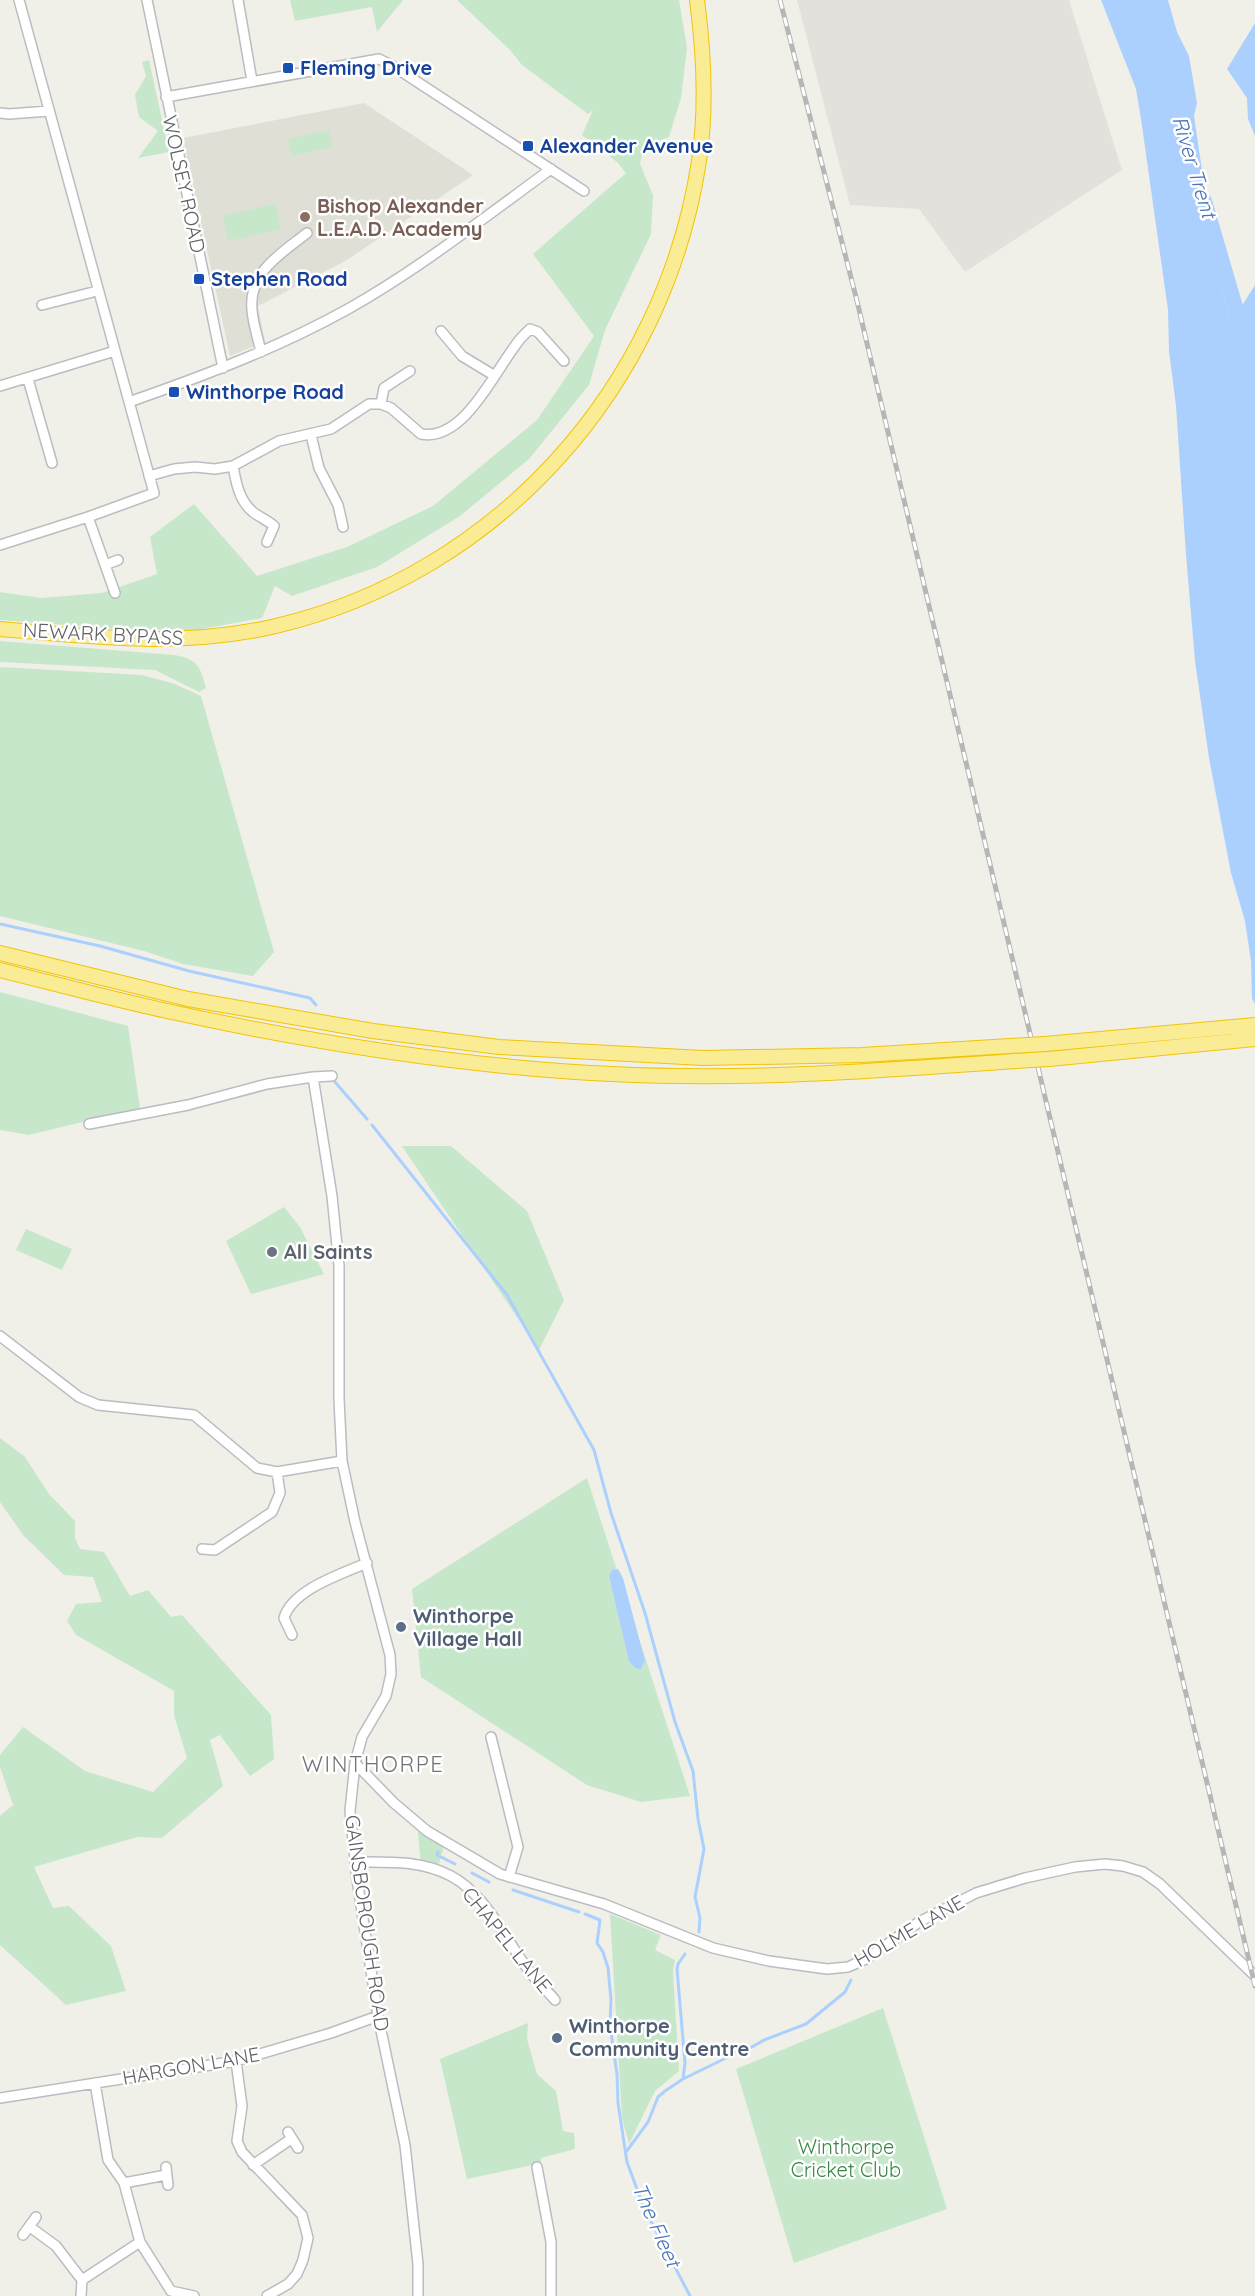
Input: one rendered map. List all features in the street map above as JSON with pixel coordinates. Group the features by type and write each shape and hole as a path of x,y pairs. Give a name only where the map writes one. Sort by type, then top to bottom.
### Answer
{"highway":[{"name":"NEWARK BYPASS","path":"0,629 146,640 197,639 254,630 316,615 374,592 445,555 522,496 556,462 609,395 628,364 662,296 680,245 692,201 700,150 704,97 702,40 697,0"},
{"path":"0,953 188,999 347,1027 499,1047 703,1058 862,1055 1178,1039 1255,1039"},
{"path":"0,970 167,1011 344,1045 495,1065 611,1074 703,1077 866,1071 1049,1059 1255,1025"}],"street":[{"path":"0,545 88,518 154,493 19,0"},
{"name":"WOLSEY ROAD","path":"147,0 223,368"},
{"path":"238,0 252,81"},
{"path":"166,98 379,59 584,191"},
{"path":"0,113 50,111"},
{"path":"129,402 261,352 346,310 375,293 551,169"},
{"path":"261,352 252,310 252,300 258,279 271,260 307,233"},
{"path":"42,305 98,291"},
{"path":"149,476 174,469 195,467 215,469 232,466 279,441 299,435 311,435 340,425 369,404 381,404 391,408 417,432 434,435 447,431 468,412 515,345 530,329 545,339 564,361"},
{"path":"441,331 462,356 495,376"},
{"path":"0,386 115,351"},
{"path":"381,404 384,388 410,371"},
{"path":"28,379 52,463"},
{"path":"311,435 319,468 338,505 343,527"},
{"path":"232,466 237,490 250,510 274,526 267,542"},
{"path":"88,518 115,592"},
{"path":"105,565 118,560"},
{"path":"89,1124 188,1105 267,1084 332,1076"},
{"name":"GAINSBOROUGH ROAD","path":"313,1077 332,1196 339,1266 339,1399 342,1461 355,1522 390,1655 391,1674 386,1696 362,1737 355,1763 350,1811 355,1862 378,2016 405,2145 418,2264 418,2296"},
{"path":"0,1336 79,1397 98,1405 194,1415 256,1468 277,1472 342,1461"},
{"path":"202,1549 215,1550 272,1512 279,1493 277,1472"},
{"path":"292,1635 284,1618 287,1607 325,1580 367,1563"},
{"path":"491,1737 518,1846 509,1877"},
{"name":"HOLME LANE","path":"355,1763 394,1803 427,1831 500,1874 604,1904 713,1948 769,1961 827,1969 848,1967 866,1959 918,1922 976,1893 1025,1878 1075,1867 1105,1864 1143,1872 1160,1884 1255,1976"},
{"name":"CHAPEL LANE","path":"355,1862 403,1862 437,1870 459,1881 478,1899 531,1973 555,2000"},
{"name":"HARGON LANE","path":"0,2098 236,2061 331,2033 378,2016"},
{"path":"236,2061 242,2106 237,2141 242,2152 253,2165 302,2215 308,2238 297,2274 288,2284 267,2296"},
{"path":"95,2083 108,2160 124,2184 140,2242 171,2291 194,2296"},
{"path":"253,2165 290,2135 298,2148"},
{"path":"537,2168 551,2242 551,2296"},
{"path":"124,2184 167,2176"},
{"path":"23,2235 36,2217"},
{"path":"30,2227 56,2246 82,2280 81,2296"},
{"path":"82,2280 140,2242"}],"shaded area":[{"path":"797,0 1069,0 1122,170 965,272 919,209 850,205"},
{"name":"Bishop Alexander L.E.A.D. Academy","path":"364,103 473,175 347,260 258,306 265,342 230,356 183,138"}],"green space":[{"path":"290,0 403,0 377,32 372,7 295,21"},
{"path":"457,0 679,0 687,48 681,98 669,137 644,146 640,164 653,195 651,234 605,330 589,385 529,459 460,516 377,567 292,596 275,586 262,618 197,630 115,629 0,620 0,592 41,598 102,593 157,574 150,537 194,504 257,576 347,547 433,506 537,420 594,336 533,254 626,173 618,163 582,135 593,110 588,114 522,65 510,50"},
{"path":"149,60 169,152 138,158 158,131 139,117 135,95 146,76 142,62"},
{"path":"329,130 333,147 292,156 288,139"},
{"path":"276,204 281,229 228,241 223,215"},
{"path":"0,641 174,655 196,664 206,688 199,692 155,670 0,662"},
{"path":"0,667 142,675 175,684 201,696 274,952 253,976 183,964 144,951 0,916"},
{"path":"0,992 128,1026 140,1108 29,1135 0,1130"},
{"path":"402,1146 451,1146 527,1211 564,1300 539,1350"},
{"path":"284,1207 300,1227 324,1274 251,1294 226,1241"},
{"path":"26,1229 72,1249 62,1270 16,1250"},
{"path":"0,1438 25,1457 49,1494 75,1521 75,1538 80,1549 104,1552 130,1596 148,1590 171,1617 182,1615 271,1715 274,1759 250,1776 220,1735 210,1740 223,1786 162,1838 137,1837 34,1867 53,1908 69,1906 111,1946 126,1991 66,2005 0,1945 0,1816 13,1805 0,1767 0,1755 23,1727 85,1771 153,1792 187,1758 174,1715 174,1691 76,1635 67,1621 76,1604 102,1602 93,1577 64,1575 23,1535 0,1502"},
{"path":"587,1478 690,1796 641,1802 587,1785 421,1677 412,1589"},
{"path":"417,1823 445,1843 437,1870 421,1866"},
{"path":"610,1914 661,1935 655,1950 675,1960 673,1971 679,2071 655,2091 629,2144 622,2118"},
{"name":"Winthorpe Cricket Club","path":"883,2008 947,2209 794,2263 736,2069"},
{"path":"528,2023 527,2039 537,2074 556,2091 563,2131 574,2133 575,2149 541,2158 541,2163 467,2179 440,2059"}],"water":[{"path":"1101,0 1168,0 1177,32 1189,56 1197,103 1194,116 1213,245 1230,318 1236,315 1255,285 1255,1004 1252,999 1251,961 1245,921 1231,873 1209,758 1195,661 1176,406 1169,351 1168,310 1141,119 1136,89"},
{"path":"1255,23 1255,136 1248,119 1247,98 1227,69"},
{"path":"618,1569 623,1578 645,1661 641,1669 635,1668 629,1661 609,1576 612,1570"}],"waterway":[{"name":"River Trent","path":"1204,201 1243,334"},
{"path":"0,924 100,946 189,971 310,998 316,1005"},
{"path":"335,1082 367,1119"},
{"path":"372,1125 507,1295 594,1450 611,1513 645,1613 675,1722 693,1771 704,1849 695,1897 700,1918 699,1932"},
{"path":"438,1852 437,1855 455,1864"},
{"path":"472,1873 489,1882"},
{"path":"513,1890 579,1912"},
{"name":"The Fleet","path":"585,1914 600,1920 597,1943 603,1952 608,1968 611,1999 610,2025 627,2162 644,2208 690,2296"},
{"path":"626,2152 648,2122 658,2097 683,2079 685,2063 677,1969 685,1954"},
{"path":"683,2079 733,2053 806,2024 845,1992 851,1980"}],"railway":[{"path":"780,0 857,301 1255,1986"}],"place":[{"name":"Fleming Drive","path":"288,68"},
{"name":"Alexander Avenue","path":"528,146"},
{"name":"Bishop Alexander L.E.A.D. Academy","path":"305,217"},
{"name":"Stephen Road","path":"199,279"},
{"name":"Winthorpe Road","path":"174,392"},
{"name":"All Saints","path":"272,1252"},
{"name":"Winthorpe Village Hall","path":"401,1627"},
{"name":"Winthorpe Community Centre","path":"557,2038"}],"district":[{"name":"WINTHORPE","path":"373,1764"}]}
